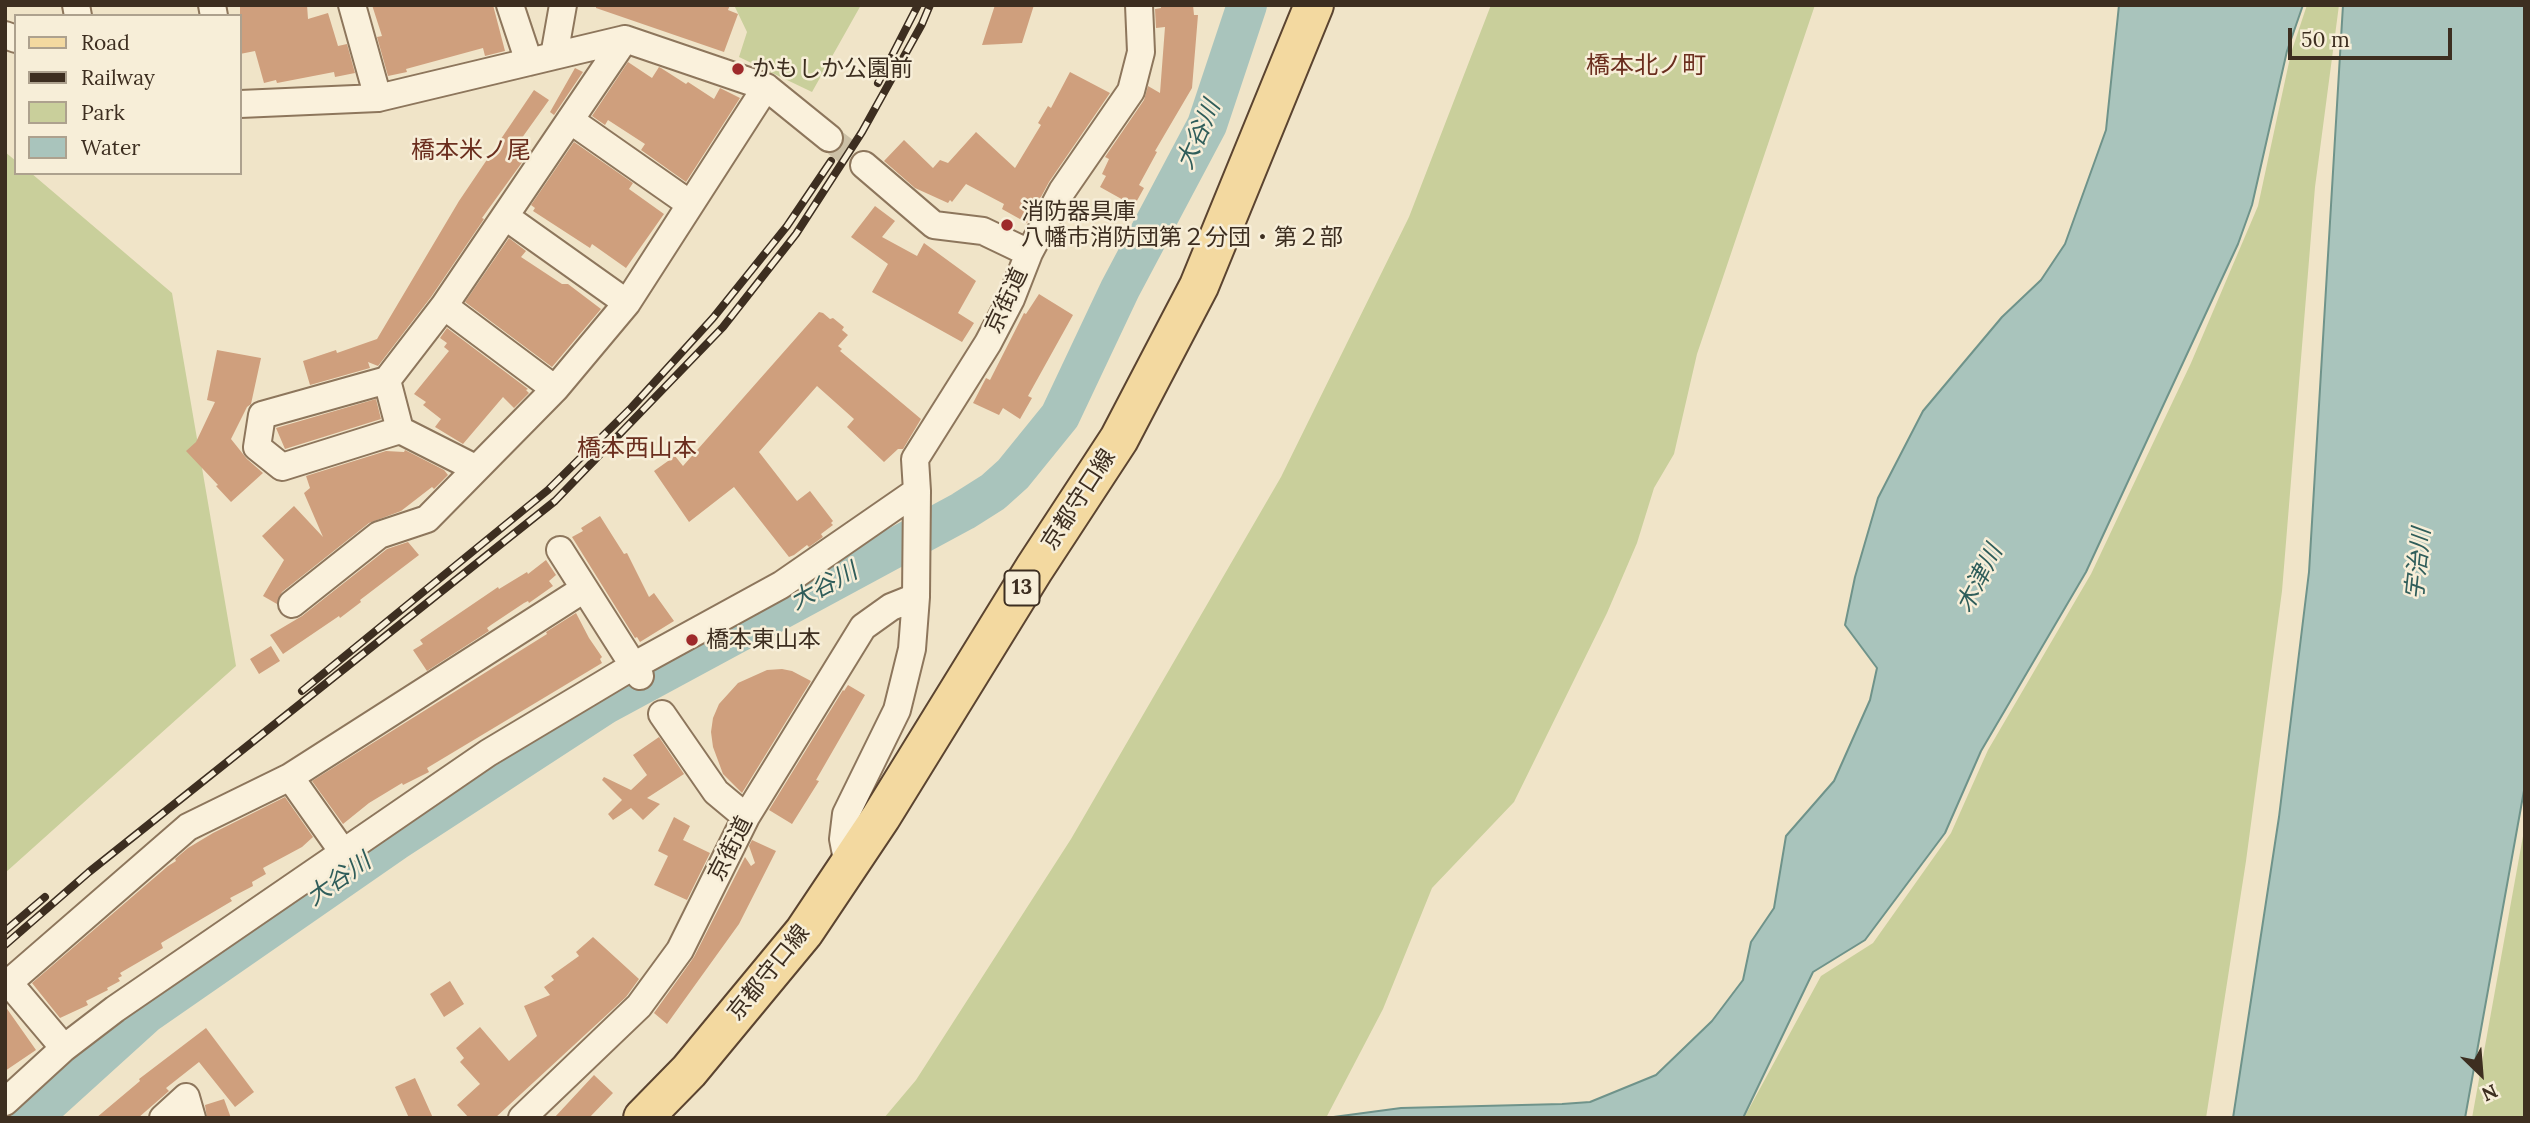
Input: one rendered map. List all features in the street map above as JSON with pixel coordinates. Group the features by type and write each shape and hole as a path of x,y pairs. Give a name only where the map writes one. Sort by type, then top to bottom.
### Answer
{"main road":[{"name":"京都守口線","path":"643,1118 689,1071 804,932 881,817 1034,569 1119,439 1199,286 1314,5"}],"street":[{"path":"352,5 378,98"},
{"path":"510,5 542,59"},
{"path":"542,59 563,5"},
{"name":"京街道","path":"848,866 844,839 846,814 897,710 912,649 917,585 915,459 988,342 1011,299 1029,253 1062,191 1131,91 1141,52 1139,5"},
{"path":"242,104 378,98 625,39 766,87 829,138"},
{"path":"475,468 400,430 282,467 257,447 262,415 387,380 444,306 625,39"},
{"path":"292,604 379,535 426,519 555,389 627,303 766,87"},
{"path":"570,120 690,204"},
{"path":"864,165 934,225 983,231 1029,253"},
{"path":"506,217 627,303"},
{"path":"444,306 555,389"},
{"path":"387,380 400,430"},
{"path":"5,1102 64,1048 115,1009 488,753 638,671 781,585 917,491"},
{"path":"560,550 638,671"},
{"name":"京街道","path":"523,1118 639,1006 680,950 746,817 863,626 917,585"},
{"path":"64,1048 7,984 188,827 290,777 584,589"},
{"path":"662,714 716,792 746,817"},
{"path":"290,777 343,852"},
{"path":"163,1118 186,1097 192,1118"}],"green space":[{"path":"734,5 861,5 812,92 739,57 747,32"},
{"path":"1491,5 1815,5 1697,354 1674,454 1654,488 1637,543 1607,613 1514,802 1432,888 1383,1009 1326,1118 884,1118 916,1080 1071,839 1281,477 1409,217"},
{"path":"2307,5 2339,5 2315,187 2282,591 2246,861 2206,1118 1744,1118 1821,976 1873,943 1951,833 1988,750 2091,574 2191,363 2258,206 2291,53"},
{"path":"5,152 14,159 14,175 33,175 172,293 236,666 5,873"},
{"path":"2525,825 2525,1118 2472,1118 2487,1035"}],"water":[{"name":"木津川","path":"2119,5 2303,5 2287,51 2252,205 2238,244 2086,572 1981,751 1945,833 1865,940 1813,972 1743,1118 1326,1118 1401,1108 1590,1102 1656,1075 1712,1021 1743,980 1751,942 1774,908 1786,836 1834,781 1870,700 1877,668 1845,625 1855,577 1878,498 1923,411 2002,317 2041,280 2065,244 2106,130"},
{"name":"宇治川","path":"2343,5 2525,5 2525,785 2465,1118 2233,1118 2279,817 2309,572"}],"building":[{"path":"240,5 307,5 308,19 328,13 338,46 347,44 355,73 335,77 334,72 264,83 255,51 242,54"},
{"path":"372,5 493,5 505,51 485,56 483,48 388,76 377,37 382,36"},
{"path":"596,5 730,5 728,10 738,14 724,52 596,8"},
{"path":"995,5 1034,5 1022,43 982,45"},
{"path":"1161,5 1193,5 1194,15 1198,15 1192,88 1155,151 1157,152 1139,185 1144,188 1134,206 1100,187 1106,176 1102,174 1109,159 1105,157 1144,100 1148,86 1160,93 1165,27 1156,28 1155,9 1161,8"},
{"path":"628,62 652,78 659,67 714,99 720,88 740,98 686,182 641,150 645,144 608,120 605,125 592,116"},
{"path":"575,68 583,72 554,115 550,112"},
{"path":"1070,72 1110,93 1049,182 1027,223 1002,209 1004,204 966,184 952,202 950,200 948,203 915,188 884,161 904,140 933,168 940,160 948,163 976,132 1015,168 1041,125 1038,123 1048,106 1051,108"},
{"path":"534,90 549,100 519,142 531,150 482,218 484,219 431,297 378,366 368,362 370,368 310,385 303,361 377,339 459,201"},
{"path":"574,142 633,183 629,189 664,214 626,268 592,244 590,248 533,211 535,208 531,205"},
{"path":"875,206 895,221 882,237 917,256 924,243 976,281 958,313 974,323 962,342 872,292 888,264 851,237"},
{"path":"509,238 526,251 521,257 562,284 568,284 601,309 552,367 465,302"},
{"path":"1039,294 1073,315 1028,396 1032,398 1020,419 1003,408 999,415 973,403 986,378 990,380 1024,313 1026,314"},
{"path":"819,312 844,327 842,330 848,335 838,346 842,349 840,351 921,419 903,449 898,449 884,462 847,427 854,419 817,386 759,452 797,501 810,491 833,521 833,525 821,534 823,537 789,557 734,487 689,522 654,471 675,456 683,466"},
{"path":"447,328 528,389 526,390 529,393 514,408 503,397 463,444 435,427 441,419 423,405 426,402 414,394 449,351 444,347 447,343 440,338"},
{"path":"217,350 261,358 251,404 231,439 263,473 231,502 186,451 196,442 215,402 207,400"},
{"path":"376,399 381,419 285,449 276,428"},
{"path":"405,450 444,470 448,475 434,489 432,487 401,511 369,523 282,592 277,604 263,596 284,560 262,536 294,506 323,537 304,493 310,488 306,476 386,451"},
{"path":"600,516 624,554 627,553 649,597 654,593 674,621 640,642 572,537"},
{"path":"408,542 419,555 340,618 339,616 283,654 270,635 302,616 387,549"},
{"path":"546,560 556,575 549,581 553,586 491,625 487,628 489,631 427,671 413,650 423,644 420,640 498,587 499,589 527,572 528,574"},
{"path":"576,613 602,657 602,663 427,768 429,772 403,785 402,783 369,803 343,824 312,781 547,634 546,632"},
{"path":"271,646 280,661 259,674 250,659"},
{"path":"782,669 811,681 742,793 723,774 713,747 713,718 719,704 738,683 767,670"},
{"path":"848,685 865,695 816,780 819,781 792,824 769,810"},
{"path":"659,737 684,774 647,798 660,804 643,820 631,808 613,820 608,814 622,800 602,780 604,777 631,790 647,775 633,755"},
{"path":"285,797 313,837 302,847 263,868 266,874 252,882 253,886 230,898 232,901 161,943 163,948 120,973 120,981 86,1001 88,1005 60,1018 32,983 188,848"},
{"path":"674,817 690,826 683,840 710,853 687,900 654,885 668,856 658,851"},
{"path":"752,840 776,851 739,924 667,1024 654,1013 694,957 745,857 751,866 755,863 749,846"},
{"path":"593,937 639,979 626,997 495,1118 469,1118 457,1105 480,1084 460,1062 464,1058 456,1048 480,1027 509,1061 537,1036 524,1006 550,995 544,987 554,980 551,976 579,956 576,952"},
{"path":"450,981 464,1004 444,1017 430,994"},
{"path":"5,1006 36,1050 5,1071"},
{"path":"206,1028 254,1092 235,1107 199,1062 166,1088 169,1091 138,1118 96,1118 140,1081 139,1079"},
{"path":"594,1075 613,1093 589,1118 554,1118"},
{"path":"415,1078 433,1118 409,1118 395,1087"},
{"path":"224,1099 231,1118 207,1118 205,1105"}],"waterway":[{"name":"大谷川","path":"31,1118 147,1013 395,841 604,705 963,511 993,492 1013,474 1060,416 1120,289 1207,125 1247,5"}],"tunnel":[{"path":"829,138 864,165"}],"railway":[{"path":"878,83 918,5"},
{"path":"5,945 89,872 555,501 723,327 796,234 862,132 930,5"},
{"path":"302,691 548,490 632,407 713,318 787,226 831,161"},
{"path":"5,931 45,897"}],"place":[{"name":"かもしか公園前","path":"738,69"},
{"name":"消防器具庫 八幡市消防団第２分団・第２部","path":"1007,225"},
{"name":"橋本東山本","path":"692,640"}],"district":[{"name":"橋本北ノ町","path":"1646,66"},
{"name":"橋本米ノ尾","path":"471,151"},
{"name":"橋本西山本","path":"637,449"}]}
